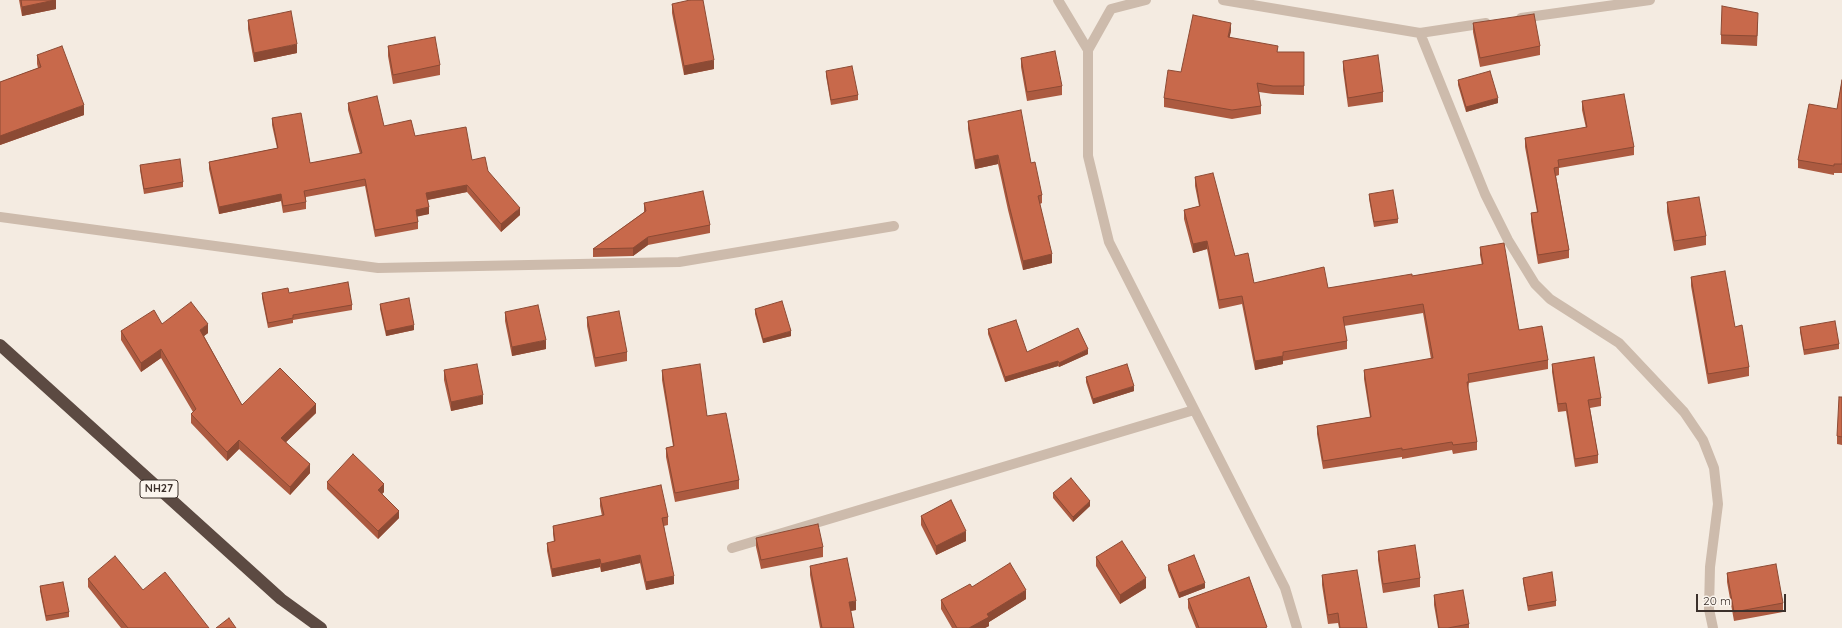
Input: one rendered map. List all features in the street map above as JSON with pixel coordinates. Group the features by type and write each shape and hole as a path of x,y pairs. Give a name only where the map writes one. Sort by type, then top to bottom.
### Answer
{"highway":[{"name":"NH27","path":"0,345 281,599 321,628"}],"street":[{"path":"1058,0 1088,50"},
{"path":"1146,0 1111,10 1088,50 1088,156 1109,242 1285,588 1297,628"},
{"path":"1223,0 1420,33 1497,22"},
{"path":"1512,20 1650,0"},
{"path":"1420,33 1484,194 1526,272 1535,284 1550,299 1619,343 1684,412 1703,440 1714,468 1718,504 1710,567 1709,609 1713,628"},
{"path":"0,217 378,268 679,262 894,226"},
{"path":"732,548 1194,410"}],"building":[{"path":"21,0 55,0 22,7"},
{"path":"690,0 703,0 714,60 684,66 672,4"},
{"path":"1722,6 1758,13 1757,36 1721,35"},
{"path":"291,11 297,44 254,53 248,20"},
{"path":"1534,14 1540,46 1480,58 1473,23"},
{"path":"1193,15 1231,23 1228,37 1278,46 1277,52 1304,52 1304,86 1273,86 1257,83 1261,106 1232,110 1164,98 1168,70 1181,72"},
{"path":"435,37 440,65 393,75 388,46"},
{"path":"62,46 84,105 0,136 0,82 41,67 37,55"},
{"path":"1055,51 1062,86 1027,92 1021,58"},
{"path":"1378,55 1383,92 1348,98 1343,61"},
{"path":"852,66 858,95 831,100 826,71"},
{"path":"1490,71 1498,98 1466,107 1458,80"},
{"path":"1842,80 1842,164 1834,164 1834,166 1798,160 1809,104 1837,109"},
{"path":"1624,94 1634,147 1558,160 1559,167 1554,168 1569,250 1538,255 1531,213 1538,212 1525,138 1587,127 1582,101"},
{"path":"377,96 384,126 411,120 415,136 466,127 472,160 485,157 488,171 520,208 501,224 467,185 426,193 429,207 416,210 418,222 375,230 365,179 304,191 306,202 283,206 281,194 219,207 209,162 278,148 272,118 301,113 310,163 362,153 348,103"},
{"path":"1021,110 1031,163 1035,162 1042,195 1038,196 1052,254 1023,261 998,155 975,160 968,121"},
{"path":"180,159 183,182 144,189 140,165"},
{"path":"1213,173 1235,256 1248,253 1254,283 1324,267 1328,288 1412,274 1412,276 1483,264 1480,247 1504,243 1519,330 1542,326 1548,360 1468,374 1469,382 1467,382 1477,442 1453,445 1452,442 1402,450 1402,448 1323,461 1317,426 1371,417 1364,370 1433,358 1423,304 1343,317 1347,341 1283,352 1283,356 1255,361 1242,296 1219,300 1207,241 1193,244 1184,210 1200,206 1195,177"},
{"path":"1393,190 1398,219 1374,222 1369,194"},
{"path":"703,191 710,225 648,237 633,248 593,249 646,211 644,203"},
{"path":"1699,197 1706,236 1674,241 1667,202"},
{"path":"1725,271 1735,327 1742,325 1749,367 1708,374 1691,277"},
{"path":"348,282 352,305 293,315 293,318 268,323 262,293 288,288 289,293"},
{"path":"409,298 414,325 386,331 380,304"},
{"path":"782,301 791,331 763,339 755,309"},
{"path":"191,302 208,324 200,330 242,405 280,368 316,404 281,438 310,464 290,487 239,440 227,452 191,414 196,409 161,349 141,363 121,331 154,310 162,324"},
{"path":"538,305 546,340 512,347 505,312"},
{"path":"619,311 627,352 595,358 587,317"},
{"path":"1016,320 1027,352 1078,328 1088,349 1059,363 1058,361 1005,377 988,329"},
{"path":"1835,321 1839,344 1804,350 1800,327"},
{"path":"1594,357 1601,398 1588,400 1598,455 1575,459 1566,403 1558,404 1552,364"},
{"path":"477,364 483,395 451,402 444,370"},
{"path":"700,364 707,416 726,413 739,480 675,493 666,448 674,446 662,370"},
{"path":"1127,364 1134,386 1093,399 1086,377"},
{"path":"1839,397 1842,397 1842,437 1837,436"},
{"path":"353,454 384,484 378,490 399,511 378,531 327,482"},
{"path":"1071,478 1090,501 1073,517 1053,493"},
{"path":"661,485 668,517 662,518 674,576 646,582 640,555 601,564 600,559 552,569 547,543 555,541 553,526 604,515 600,498"},
{"path":"951,500 966,531 936,546 921,516"},
{"path":"818,524 823,547 761,560 756,538"},
{"path":"1122,541 1146,578 1120,595 1096,557"},
{"path":"1415,545 1420,578 1383,584 1378,551"},
{"path":"1194,555 1205,583 1179,593 1168,565"},
{"path":"115,556 143,590 165,572 209,628 128,628 88,579"},
{"path":"847,558 856,601 849,602 854,628 822,628 810,566"},
{"path":"1010,563 1026,590 987,614 989,617 969,628 957,628 941,600 970,584 972,587"},
{"path":"1776,564 1783,603 1734,612 1727,573"},
{"path":"1357,570 1367,628 1340,628 1338,613 1328,615 1322,575"},
{"path":"1552,572 1556,601 1528,606 1523,578"},
{"path":"1249,577 1267,627 1199,628 1188,599"},
{"path":"63,582 69,612 46,616 40,586"},
{"path":"1463,590 1469,624 1439,628 1434,595"},
{"path":"229,618 236,628 216,628"}]}
